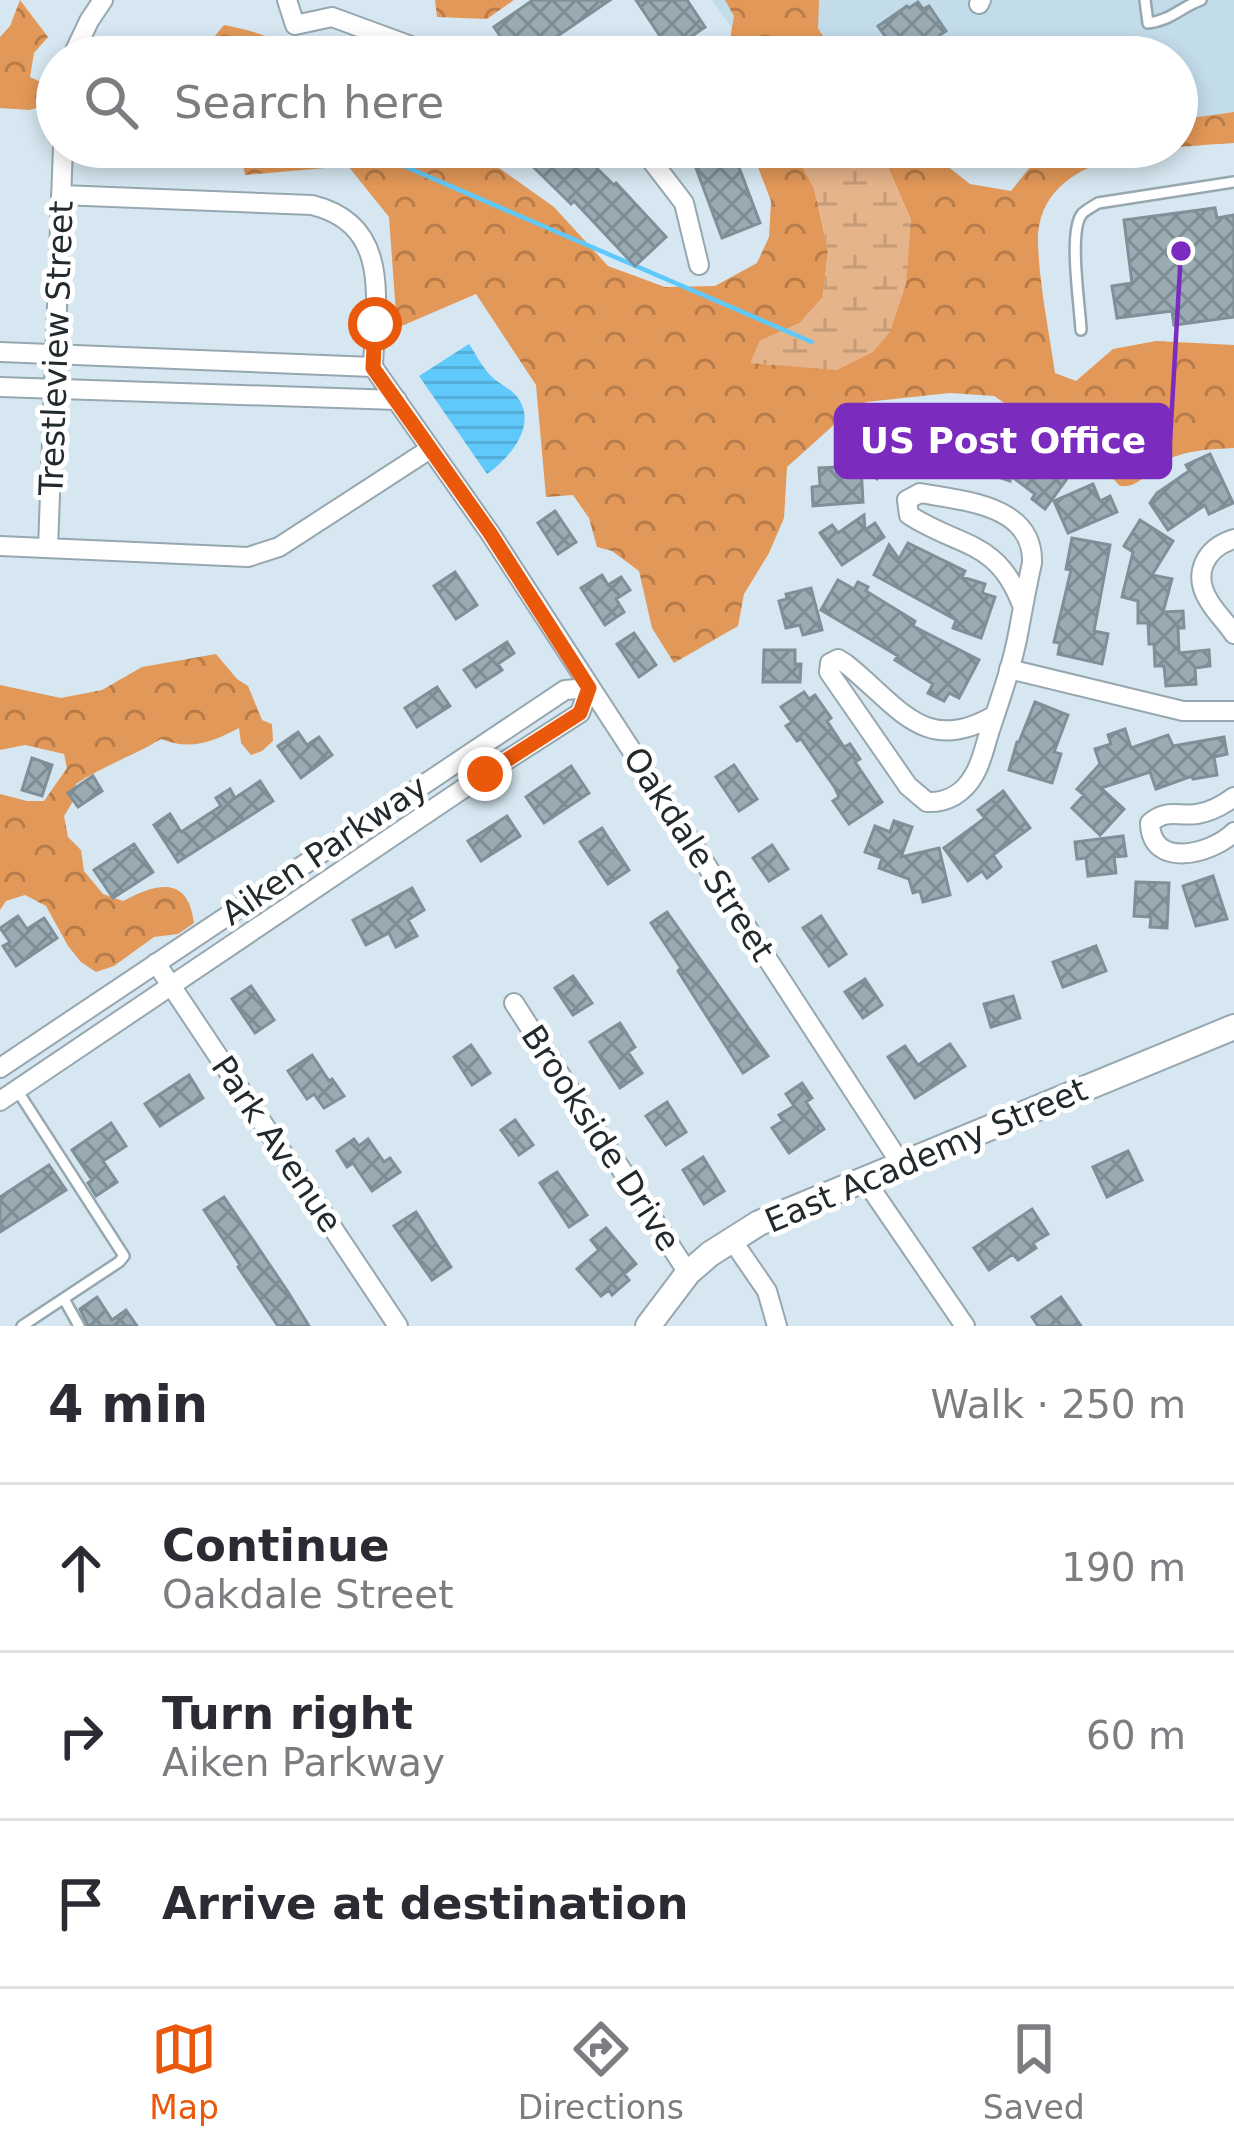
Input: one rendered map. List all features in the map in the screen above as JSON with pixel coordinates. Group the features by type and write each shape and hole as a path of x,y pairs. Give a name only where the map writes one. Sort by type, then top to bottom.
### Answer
{"street":[{"path":"82,36 103,0"},
{"path":"286,0 295,25 332,16 386,36"},
{"name":"Trestleview Street","path":"48,548 63,168"},
{"path":"657,168 684,203 699,265"},
{"path":"0,352 373,368 372,259 364,236 344,216 312,206 62,195"},
{"name":"Oakdale Street","path":"373,368 490,533 901,1164"},
{"path":"0,387 397,400"},
{"path":"0,546 229,558 265,554 430,449"},
{"path":"995,715 957,732 936,731 901,713 847,664 838,659 830,663 829,672 916,795 927,802 950,799 975,774 995,715 1010,669 1033,550 1029,537 1010,515 920,493 907,500 909,515 999,562 1022,604"},
{"path":"972,546 990,509"},
{"path":"1234,539 1220,543 1206,556 1201,574 1205,595 1234,634"},
{"path":"1010,669 1183,711 1234,711"},
{"name":"Aiken Parkway","path":"0,1067 565,690 589,688 580,713 8,1095"},
{"path":"874,740 901,713"},
{"path":"1234,796 1210,811 1160,814 1150,823 1150,835 1157,846 1198,853 1234,832"},
{"name":"Park Avenue","path":"156,963 398,1326"},
{"name":"Brookside Drive","path":"514,1003 688,1273"},
{"name":"East Academy Street","path":"648,1326 688,1273 732,1240 793,1208 1234,1027"},
{"path":"865,1180 965,1326"},
{"path":"732,1240 767,1291 777,1326"}],"lane":[{"path":"1145,0 1148,23 1171,18 1201,0"},
{"path":"1082,330 1076,241 1082,212 1098,203 1234,182"},
{"path":"8,1095 124,1256 22,1326"},
{"path":"64,1298 79,1326"}],"shaded area":[{"path":"712,0 1234,0 1234,135 1198,141 1198,36 737,36"}],"green space":[{"path":"20,0 47,36 36,36 30,77 36,80 36,108 29,110 0,108 0,37"},
{"path":"435,0 514,0 487,19 437,17"},
{"path":"725,0 819,0 818,28 823,36 731,36 734,16"},
{"path":"224,25 266,36 215,36"},
{"path":"1234,112 1234,143 1198,146 1198,117"},
{"path":"244,168 325,168 245,175"},
{"path":"350,168 499,168 554,207 608,266 665,287 715,286 757,263 769,237 771,201 758,168 803,168 814,188 828,250 823,297 800,323 760,341 751,362 770,365 911,220 888,168 950,168 970,184 1011,191 1029,168 1090,168 1059,188 1043,211 1038,242 1055,373 1076,381 1113,349 1156,341 1234,345 1234,448 1180,455 1138,482 1120,486 1071,436 1024,416 994,396 950,393 866,402 787,467 784,518 744,594 738,626 674,663 652,628 639,571 612,551 597,547 589,518 573,495 546,497 536,385 476,294 397,328 389,217"},
{"path":"803,168 888,168 911,220 906,284 890,332 873,352 837,370 750,363 760,341 800,323 823,297 828,250 814,188"},
{"path":"216,654 248,686 262,720 272,724 273,741 251,755 241,743 239,728 201,743 161,739 76,784 75,798 64,816 68,837 81,850 84,871 103,894 123,901 169,887 185,897 194,923 178,934 154,937 114,966 96,972 68,946 46,906 25,895 6,901 0,910 0,794 44,801 67,768 64,754 25,745 0,750 0,685 61,698 102,690 142,667"}],"water":[{"path":"469,344 488,372 517,397 524,412 517,443 487,474 419,376"}],"building":[{"path":"533,0 610,0 558,36 500,36 494,27"},
{"path":"636,0 687,0 705,27 692,36 660,36"},
{"path":"918,2 923,9 929,6 946,31 941,36 885,36 878,26"},
{"path":"534,168 597,168 666,237 635,266 574,201 571,204"},
{"path":"696,168 739,168 760,223 722,238"},
{"path":"1215,208 1217,218 1234,215 1234,317 1174,325 1172,311 1117,318 1112,286 1132,283 1124,220"},
{"path":"881,429 904,447 877,479 861,466 863,502 813,506 812,487 820,486 819,468 839,467 862,439 868,444"},
{"path":"945,430 983,431 1038,450 1042,445 1074,469 1045,509 1032,499 1035,494 1011,476 1010,481 963,465 962,472 922,467 926,436 944,437"},
{"path":"1210,454 1233,503 1209,514 1205,505 1168,530 1150,503 1189,471 1186,465"},
{"path":"1093,484 1100,501 1110,496 1117,512 1068,533 1054,501"},
{"path":"555,511 576,542 558,554 538,523"},
{"path":"864,515 865,530 875,523 884,537 842,565 820,533 832,525 838,533"},
{"path":"1140,520 1173,541 1152,575 1172,579 1163,612 1183,611 1179,653 1209,650 1210,666 1195,668 1196,684 1166,686 1164,666 1155,666 1148,623 1138,623 1138,601 1122,597 1133,552 1124,546"},
{"path":"1072,538 1110,545 1094,631 1108,634 1102,664 1058,654 1060,643 1054,642 1071,570 1066,569"},
{"path":"908,543 965,571 962,577 985,584 982,593 995,597 981,638 953,628 956,620 874,575 889,545 899,559"},
{"path":"455,572 477,605 456,619 434,586"},
{"path":"602,575 608,585 621,577 630,590 616,599 624,612 605,625 581,588"},
{"path":"838,580 854,589 858,582 868,587 866,591 915,621 913,626 979,660 959,698 949,693 944,701 928,693 933,684 895,660 898,656 821,610"},
{"path":"811,588 822,630 803,635 800,625 786,628 779,601 787,599 786,594"},
{"path":"634,633 656,665 639,677 617,644"},
{"path":"507,642 514,653 498,664 502,670 476,687 464,670"},
{"path":"764,650 795,650 795,664 801,664 800,682 763,682"},
{"path":"437,687 450,706 417,727 405,708"},
{"path":"804,692 809,699 815,695 844,747 850,744 860,759 855,762 882,802 849,824 833,801 839,797 835,788 801,739 797,741 786,726 792,722 781,707"},
{"path":"1035,702 1068,715 1054,752 1061,754 1052,783 1009,770"},
{"path":"1125,729 1131,748 1168,735 1173,746 1224,737 1227,754 1214,757 1217,775 1192,776 1156,789 1150,772 1101,788 1124,809 1100,835 1072,808 1084,795 1077,789 1100,764 1095,749 1111,744 1108,735"},
{"path":"298,732 307,745 319,737 332,755 301,778 278,746"},
{"path":"32,758 52,765 42,796 22,790"},
{"path":"734,765 757,799 739,811 716,777"},
{"path":"571,766 589,793 544,823 526,797"},
{"path":"93,776 102,791 78,807 68,793"},
{"path":"260,781 273,801 178,862 154,825 170,814 181,832 221,806 216,798 230,789 235,798"},
{"path":"1003,791 1030,828 993,855 1001,867 987,878 982,871 968,881 944,848 985,818 978,810"},
{"path":"507,816 520,836 481,861 468,841"},
{"path":"894,821 912,827 901,857 939,848 950,895 923,902 920,891 913,893 909,879 879,868 882,858 865,852 875,826 890,832"},
{"path":"602,828 629,870 608,884 580,842"},
{"path":"1123,836 1126,856 1114,857 1116,873 1088,876 1086,858 1077,859 1075,842"},
{"path":"134,844 153,872 113,898 94,870"},
{"path":"772,845 788,869 769,881 753,858"},
{"path":"1213,876 1227,919 1196,926 1183,886"},
{"path":"1136,882 1169,883 1167,928 1150,927 1151,917 1134,916"},
{"path":"412,888 424,910 408,920 417,936 396,947 389,933 366,945 353,920"},
{"path":"667,912 768,1056 743,1073 651,923"},
{"path":"18,916 27,929 44,918 57,938 16,966 3,946 10,942 0,928"},
{"path":"821,916 846,954 829,966 803,928"},
{"path":"1096,946 1106,971 1063,987 1053,962"},
{"path":"573,976 592,1003 573,1015 555,988"},
{"path":"865,979 882,1005 863,1018 845,992"},
{"path":"251,986 274,1020 255,1033 232,999"},
{"path":"1013,996 1020,1018 991,1027 984,1004"},
{"path":"620,1023 635,1047 628,1052 642,1073 620,1088 590,1042"},
{"path":"950,1044 965,1066 915,1098 888,1057 905,1046 918,1065"},
{"path":"471,1045 490,1073 472,1085 454,1057"},
{"path":"312,1055 344,1096 324,1108 314,1094 307,1099 288,1071"},
{"path":"189,1075 203,1098 160,1126 145,1104"},
{"path":"802,1083 812,1098 806,1102 824,1129 789,1153 772,1128 783,1121 779,1115 794,1106 786,1094"},
{"path":"667,1102 686,1132 666,1145 646,1116"},
{"path":"515,1120 533,1145 519,1155 501,1130"},
{"path":"111,1123 126,1146 103,1161 117,1182 96,1196 88,1183 92,1180 72,1150"},
{"path":"354,1139 359,1146 368,1139 384,1162 390,1158 400,1172 372,1191 353,1163 347,1167 337,1151"},
{"path":"1128,1151 1142,1180 1107,1197 1093,1167"},
{"path":"703,1157 724,1191 704,1204 683,1170"},
{"path":"49,1165 66,1190 0,1232 0,1197"},
{"path":"557,1172 587,1215 569,1227 540,1183"},
{"path":"224,1197 309,1326 278,1326 238,1267 204,1210"},
{"path":"1032,1209 1048,1234 1018,1260 1013,1254 989,1270 974,1248"},
{"path":"416,1212 451,1267 432,1280 394,1226"},
{"path":"606,1228 636,1264 624,1274 629,1280 612,1295 609,1290 601,1296 577,1269 599,1250 591,1240"},
{"path":"97,1297 112,1320 126,1310 137,1326 88,1326 80,1309"},
{"path":"1061,1297 1081,1326 1038,1326 1032,1317"}],"waterway":[{"path":"409,168 812,342"}],"place":[{"name":"US Post Office","path":"1181,251"}],"route":[{"path":"375,324 373,368 490,533 589,688 580,713 485,774"}]}
